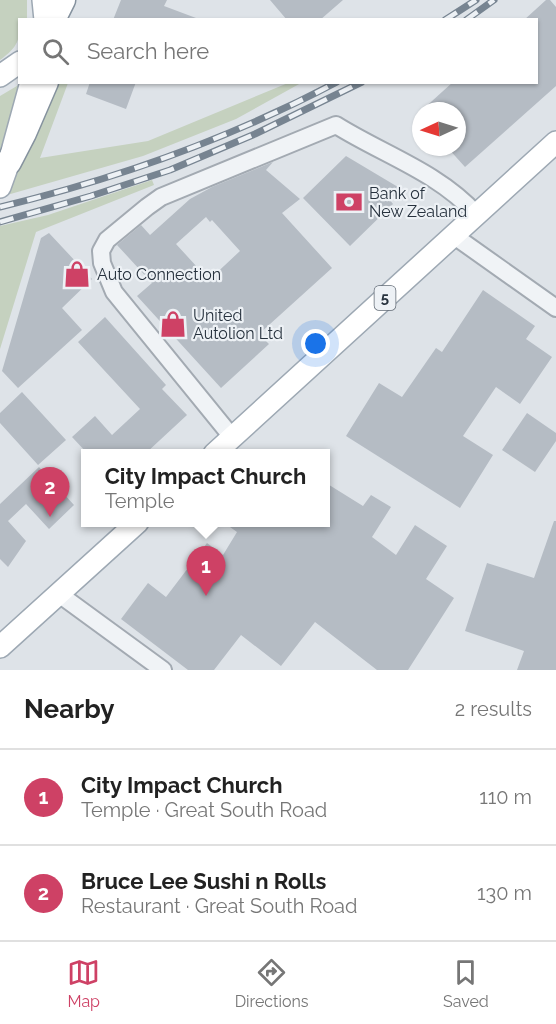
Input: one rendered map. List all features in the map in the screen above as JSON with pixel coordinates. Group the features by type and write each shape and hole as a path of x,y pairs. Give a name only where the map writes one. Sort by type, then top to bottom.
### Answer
{"highway":[{"path":"54,18 63,0"},
{"path":"73,18 80,0"},
{"path":"5,173 45,84"}],"main road":[{"path":"43,0 45,18"},
{"path":"0,76 18,63"},
{"path":"5,173 30,84"},
{"name":"5","path":"218,449 556,142"},
{"path":"0,647 133,527"}],"street":[{"path":"232,437 114,292 102,263 102,251 107,240 161,197 336,125 434,179 454,192 476,214"},
{"path":"453,235 556,308"},
{"path":"59,594 163,670"}],"green space":[{"path":"0,0 27,0 27,18 18,18 17,43 0,60"},
{"path":"22,84 0,155 0,96"},
{"path":"52,84 68,84 40,158 148,141 286,84 299,84 236,119 143,156 7,195"},
{"path":"152,180 154,185 36,232 0,349 0,226 48,215"}],"building":[{"path":"121,0 167,0 164,6 196,18 114,18"},
{"path":"270,0 343,0 322,18 285,18"},
{"path":"546,0 550,0 556,7 556,86 465,167 455,156 466,156 466,102 431,102 451,84 538,84 538,18 526,18"},
{"path":"89,84 135,84 126,109 86,94"},
{"name":"Bank of New Zealand","path":"346,156 403,190 389,199 393,204 350,246 303,198"},
{"path":"273,162 266,170 300,199 282,213 332,268 259,334 269,344 221,388 137,296 152,283 117,245 141,225 150,235 190,199 212,187","holes":["206,217 210,222 212,220 240,251 209,280 176,244"]},
{"path":"49,233 92,279 62,308 82,330 18,388 2,371 41,238"},
{"path":"483,290 535,326 526,339 552,357 520,404 496,387 463,436 493,455 460,508 346,436 379,383 402,397 436,348 442,352"},
{"path":"105,317 166,385 162,389 187,415 150,449 83,449 72,437 95,416 112,435 140,409 78,342"},
{"path":"22,392 66,440 38,465 0,423 0,413"},
{"path":"527,413 556,433 556,441 535,472 502,450"},
{"path":"39,467 74,505 49,529 26,504 8,521 26,541 8,567 0,559 0,504"},
{"path":"330,485 363,506 371,495 391,507 372,537 396,555 415,525 447,546 426,579 454,598 408,670 377,670 315,622 281,666 241,635 214,670 188,670 121,619 148,583 166,597 207,543 223,555 237,532 230,527 330,527"},
{"path":"554,521 556,521 556,670 517,670 524,651 465,631 487,563 534,578"}],"railway":[{"path":"448,18 476,0"},
{"path":"469,18 494,0"},
{"path":"0,207 87,184 172,155 256,121 333,84"},
{"path":"0,222 170,170 255,134 358,84"}],"place":[{"name":"Bank of New Zealand","path":"349,202"},
{"name":"Auto Connection","path":"77,274"},
{"name":"United Autolion Ltd","path":"173,324"},
{"name":"Bruce Lee Sushi n Rolls","path":"50,517"},
{"name":"City Impact Church","path":"206,596"}]}
